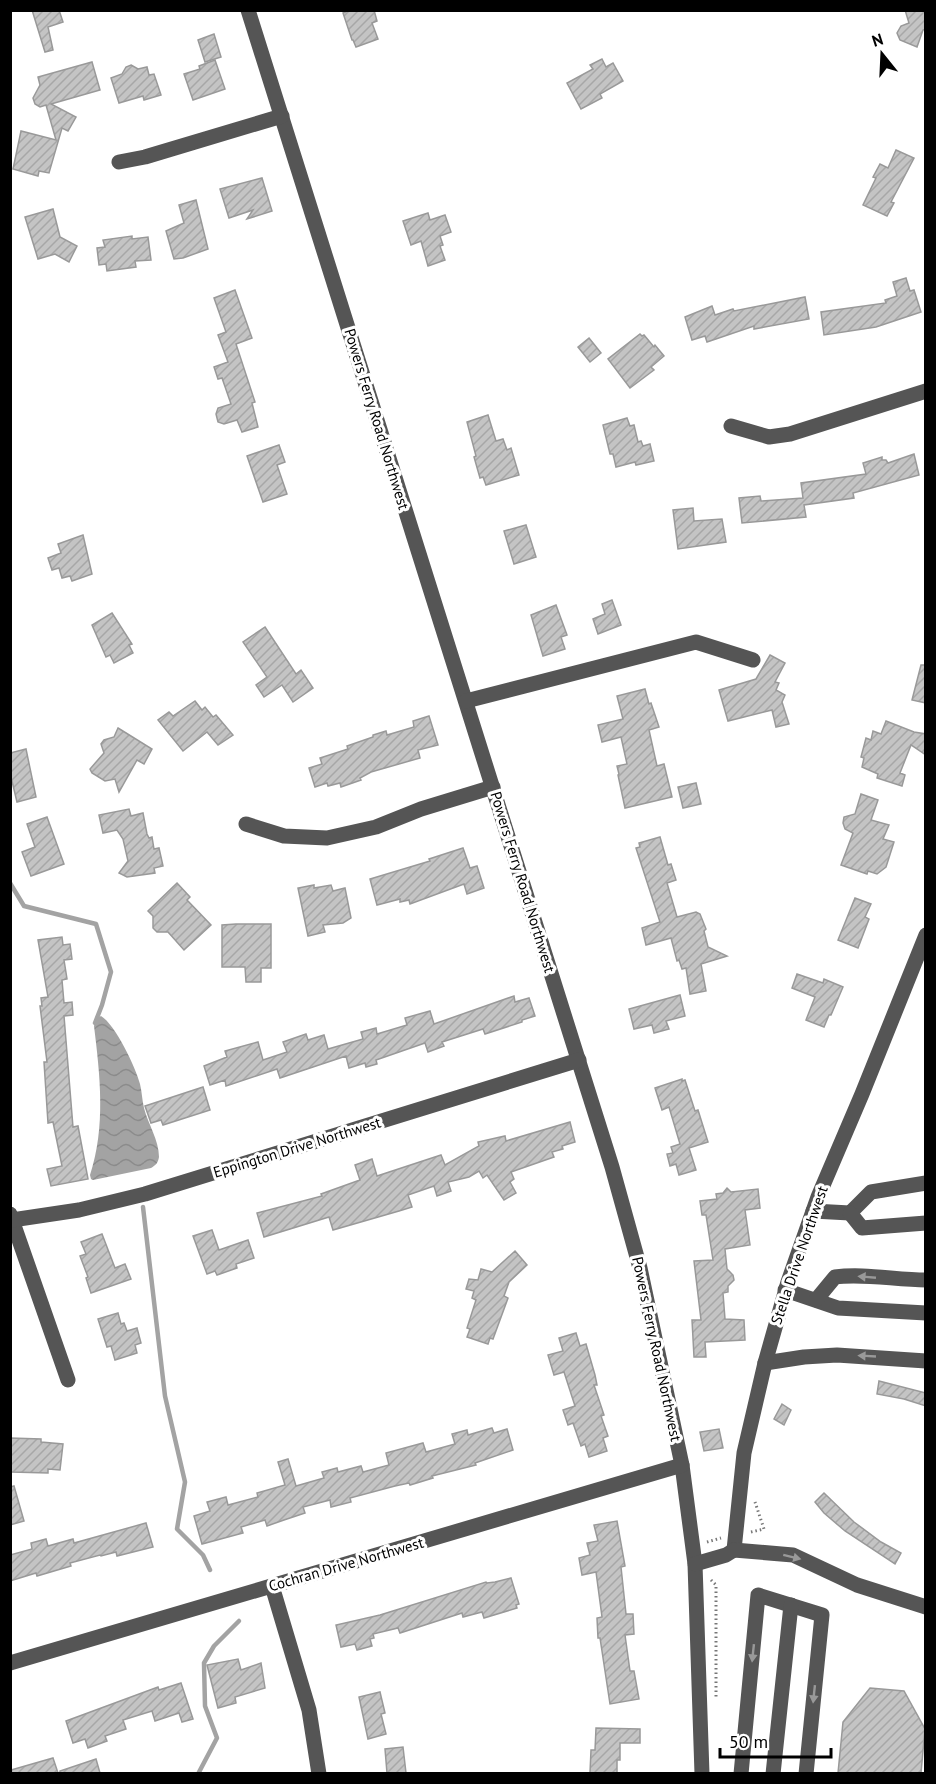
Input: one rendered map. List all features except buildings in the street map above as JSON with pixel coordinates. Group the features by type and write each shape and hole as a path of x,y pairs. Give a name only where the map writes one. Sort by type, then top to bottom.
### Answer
{"street":[{"name":"Powers Ferry Road Northwest","path":"248,10 579,1060 640,1268 682,1466 695,1564 702,1773"},
{"path":"119,162 145,157 282,116"},
{"path":"730,426 769,436 790,434 926,391"},
{"path":"466,701 696,642 753,660"},
{"path":"246,824 284,836 327,838 376,827 421,809 493,787"},
{"name":"Stella Drive Northwest","path":"734,1550 744,1453 765,1363 786,1290 813,1211 926,934"},
{"name":"Eppington Drive Northwest","path":"11,1217 79,1210 145,1194 579,1060"},
{"path":"813,1211 850,1213 871,1192 926,1183"},
{"path":"850,1213 862,1228 926,1222"},
{"path":"11,1217 68,1380"},
{"path":"816,1300 835,1276 926,1280"},
{"path":"786,1290 838,1308 926,1313"},
{"path":"765,1363 837,1355 926,1361"},
{"name":"Cochran Drive Northwest","path":"10,1663 682,1466"},
{"path":"695,1564 726,1555 734,1550 793,1555 857,1585 926,1607"},
{"path":"272,1586 309,1710 319,1773"},
{"path":"741,1773 758,1595 822,1615 806,1773"},
{"path":"773,1773 791,1605"}],"water":[{"path":"101,1016 118,1037 134,1068 159,1157 151,1168 93,1180 90,1175 100,1120 94,1026 96,1019"}],"waterway":[{"path":"10,883 24,906 96,924 111,972 95,1023"},
{"path":"143,1207 165,1396 185,1482 177,1529 203,1555 210,1570"},
{"path":"198,1774 217,1738 205,1706 204,1663 214,1646 239,1621"}]}
